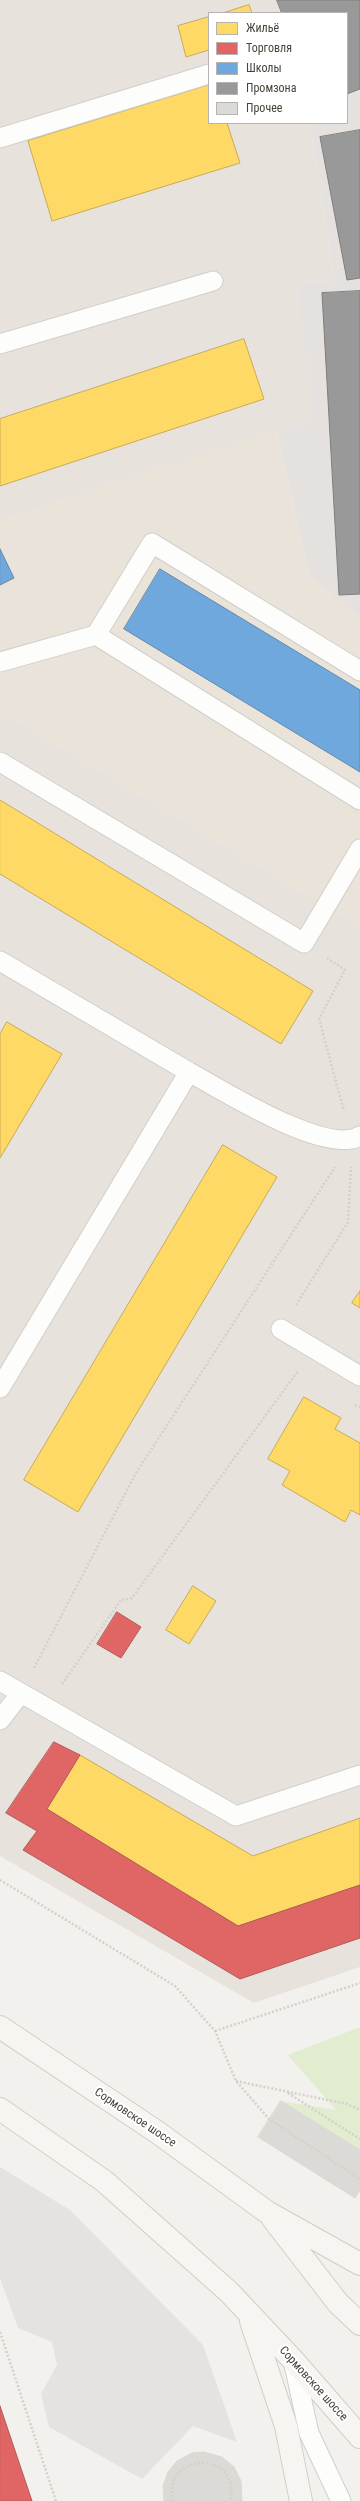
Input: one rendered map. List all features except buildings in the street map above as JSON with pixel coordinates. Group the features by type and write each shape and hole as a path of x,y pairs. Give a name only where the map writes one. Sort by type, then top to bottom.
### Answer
{"main road":[{"name":"Сормовское шоссе","path":"0,2027 157,2132 267,2212 360,2264"},
{"name":"Сормовское шоссе","path":"0,2109 104,2181 229,2292 248,2314 293,2360 360,2437"},
{"name":"Сормовское шоссе","path":"267,2212 338,2303 360,2324"},
{"name":"Сормовское шоссе","path":"248,2314 286,2426 301,2501"}],"lane":[{"path":"0,138 208,74"},
{"path":"0,344 213,281"},
{"path":"0,662 96,635 152,543 360,671"},
{"path":"96,635 360,800"},
{"path":"0,762 304,943 360,849"},
{"path":"0,961 189,1072 272,1118 318,1136 356,1139"},
{"path":"0,1388 189,1072"},
{"path":"281,1329 360,1376"},
{"path":"0,1681 236,1816 360,1775"},
{"path":"0,1720 21,1693"},
{"path":"293,2360 309,2433 341,2501"}],"path":[{"path":"281,1329 348,1222 356,1139 319,1018 345,970 304,943"},
{"path":"21,1693 136,1473 356,1139"},
{"path":"292,1367 305,1375"},
{"path":"46,1707 120,1600 132,1598 298,1371"},
{"path":"353,1403 360,1408"},
{"path":"0,1880 175,1986 215,2031 236,2081 269,2119 360,2179"},
{"path":"215,2031 360,1983"},
{"path":"236,2081 347,2104 360,2110"},
{"path":"286,2091 360,2139"},
{"path":"0,2332 56,2501"},
{"path":"173,2501 172,2488 175,2478 182,2470 193,2464 206,2462 218,2467 226,2474 231,2484 230,2501"}],"shaded area":[{"path":"0,0 276,0 280,12 208,12 208,124 310,124 335,281 296,283 313,420 0,521"},
{"path":"276,0 360,0 360,619 309,575 277,431 312,420 296,283 335,281 310,124 348,124 348,12 280,12"},
{"path":"277,431 309,575 360,619 360,927 0,710 0,521"},
{"path":"0,710 360,927 360,1967 254,2003 0,1856"},
{"path":"0,2167 70,2210 203,2345 237,2442 193,2426 142,2479 49,2427 41,2394 57,2365 52,2342 18,2328 0,2278"}],"green space":[{"path":"360,2027 360,2150 281,2101 336,2110 288,2055"}]}
